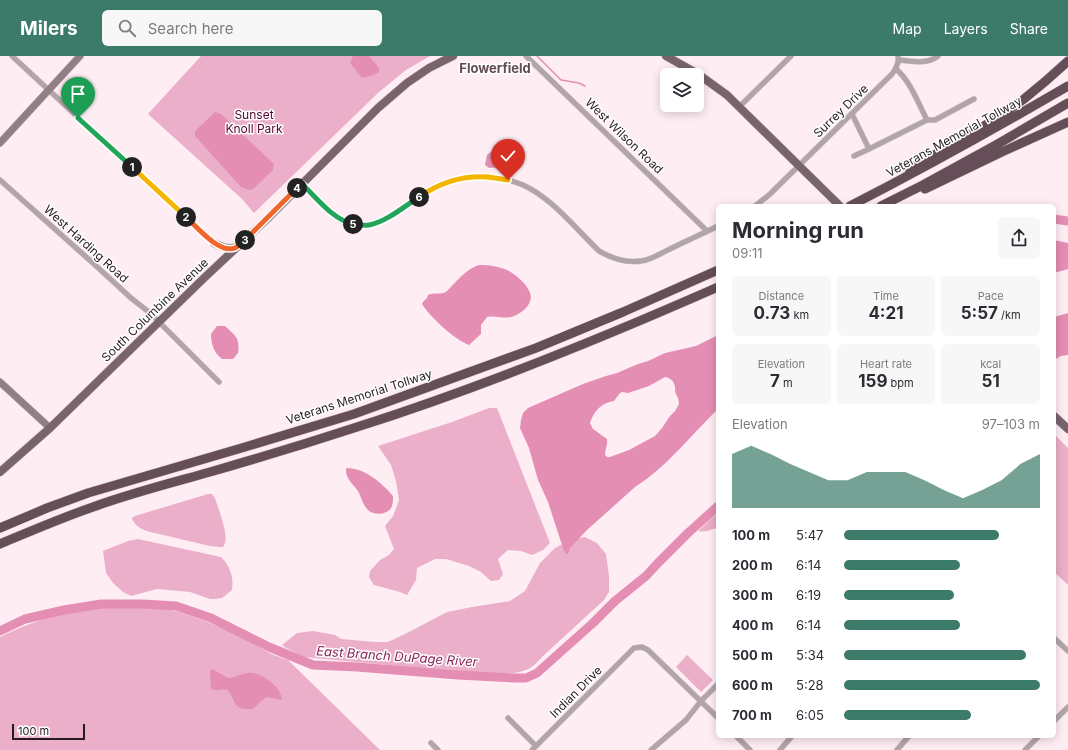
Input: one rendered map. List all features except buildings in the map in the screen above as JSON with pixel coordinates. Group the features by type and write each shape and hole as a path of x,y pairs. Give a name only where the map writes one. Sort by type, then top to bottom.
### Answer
{"highway":[{"path":"863,199 875,189 1002,114 1025,98 1068,61"},
{"name":"Veterans Memorial Tollway","path":"854,204 952,153 1068,86"},
{"path":"885,204 923,185 1068,103"},
{"path":"890,201 901,199 934,186 1004,151 1068,122"},
{"name":"Veterans Memorial Tollway","path":"0,528 47,508 88,493 354,414 536,348 716,271"},
{"path":"0,544 52,521 94,506 249,461 358,427 425,404 550,358 716,288"}],"main road":[{"path":"0,144 80,56"},
{"name":"South Columbine Avenue","path":"0,472 50,428 391,96 429,68 453,56"},
{"path":"666,56 708,80 727,95 838,204"},
{"path":"214,243 226,248 232,249 237,247"},
{"path":"214,243 218,248 221,262"},
{"path":"0,382 50,428"},
{"path":"1056,418 1068,429"}],"street":[{"path":"12,56 214,243"},
{"name":"West Wilson Road","path":"526,56 708,231"},
{"path":"739,107 790,56"},
{"path":"898,58 928,62 938,56"},
{"name":"Surrey Drive","path":"758,204 769,195 892,74 896,69 898,58"},
{"path":"896,69 902,74 913,92 927,120"},
{"path":"854,156 927,120 935,120 974,99"},
{"path":"852,114 869,149"},
{"path":"302,184 336,217 352,224 369,225 385,219 426,192 453,180 479,176 500,178 525,186 543,197 599,251 618,259 632,261 652,258 716,227"},
{"name":"West Harding Road","path":"0,180 131,298 150,313 219,382"},
{"path":"1056,640 1068,651"},
{"name":"Indian Drive","path":"534,748 634,648 642,647 648,650 701,701"},
{"path":"651,750 686,720 701,701 716,686"},
{"path":"701,701 716,716"},
{"path":"1056,719 1068,707"},
{"path":"508,718 534,748"},
{"path":"738,738 750,750"},
{"path":"780,750 790,738"},
{"path":"897,750 907,738"},
{"path":"1024,750 1037,738"},
{"path":"431,743 438,750"}],"green space":[{"name":"Sunset Knoll Park","path":"201,56 430,56 406,70 379,92 254,213 242,199 148,114"},
{"path":"489,408 497,408 550,543 543,550 532,555 521,551 508,550 498,559 503,574 499,580 491,581 481,572 469,566 446,559 435,559 417,568 416,580 407,595 374,585 369,577 370,571 380,560 389,555 394,549 385,526 393,516 399,500 396,481 391,465 378,446 452,422"},
{"path":"1056,436 1068,448 1068,585 1056,574"},
{"path":"212,494 215,498 225,530 226,537 223,547 210,546 146,531 139,527 132,518 135,516"},
{"path":"716,514 716,528 698,531"},
{"path":"585,537 597,543 606,554 609,576 609,592 604,600 537,663 526,670 517,673 505,674 472,673 304,657 282,645 297,633 313,631 335,635 341,639 388,642 447,612 510,601 525,591 540,563 555,548 570,540"},
{"path":"138,539 221,557 231,572 232,590 222,598 215,599 210,599 190,592 157,589 131,596 123,592 113,583 106,573 103,551 128,541"},
{"path":"111,607 156,608 179,612 234,633 271,654 288,660 380,750 0,750 0,637 51,617 86,609"},
{"path":"687,655 713,680 701,692 676,667"}],"shaded area":[{"path":"353,56 369,56 379,68 379,72 362,78 350,63"},
{"path":"216,112 221,114 274,164 273,170 253,189 248,190 241,187 195,136 196,130"},
{"path":"497,150 503,153 508,163 504,167 489,168 485,165 487,155 492,151"},
{"path":"1056,240 1068,243 1068,269 1056,272"},
{"path":"479,265 498,267 512,273 527,287 531,297 529,304 521,313 507,318 487,317 481,325 481,334 469,345 443,328 422,304 428,295 446,292 466,272"},
{"path":"1068,313 1068,355 1056,359 1056,316"},
{"path":"217,326 225,326 232,332 238,341 238,353 233,359 222,359 214,348 211,334"},
{"path":"716,336 716,411 658,470 635,487 587,530 570,548 568,554 566,554 548,502 538,480 529,448 520,428 523,413 528,408 583,384 617,373 665,353 696,346","holes":["665,377 672,380 679,404 662,428 655,436 629,450 607,457 605,455 607,439 593,429 590,423 596,411 605,404 614,401 622,392 628,393 649,386"]},
{"path":"347,468 367,473 384,486 393,496 392,505 388,511 377,514 368,510 358,491 348,478 346,472"},
{"path":"212,669 228,678 247,673 258,674 269,680 278,689 282,699 267,697 253,709 241,708 237,706 228,690 211,689 210,672"}],"waterway":[{"path":"537,56 561,80 579,83 585,86"},
{"name":"East Branch DuPage River","path":"1056,219 1068,221"},
{"name":"East Branch DuPage River","path":"0,631 25,619 64,610 101,604 176,606 211,618 269,647 313,665 526,678 537,673 593,623 615,601 646,576 688,533 716,508"}],"district":[{"name":"Flowerfield","path":"495,68"}],"route":[{"path":"78,118 214,243 219,246 232,249 237,247 302,184 336,217 352,224 369,225 385,219 426,192 453,180 479,176 508,180"}]}
